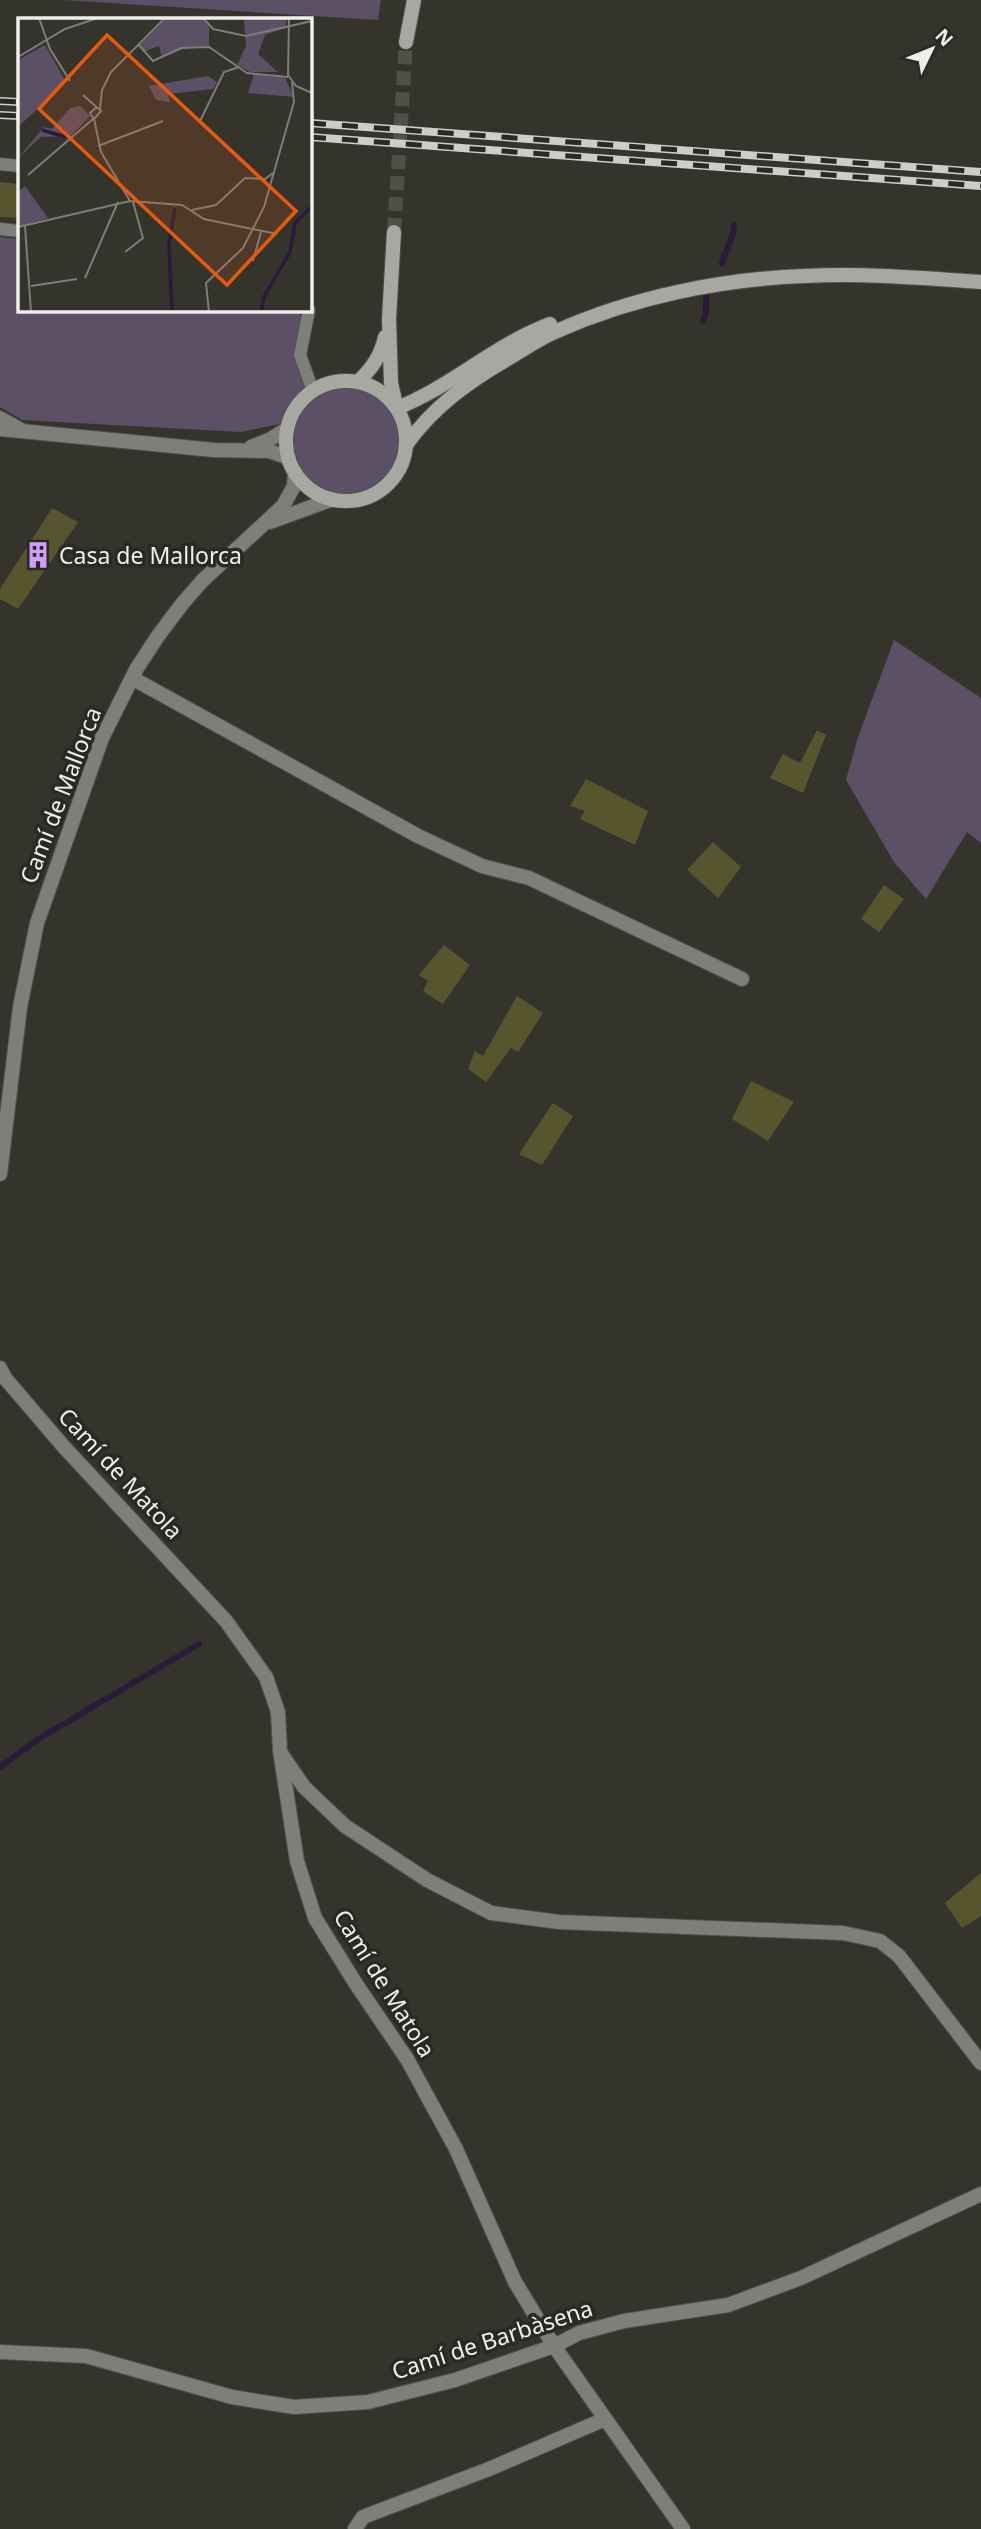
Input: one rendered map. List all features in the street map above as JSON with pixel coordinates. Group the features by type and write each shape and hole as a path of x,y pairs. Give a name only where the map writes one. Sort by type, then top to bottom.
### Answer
{"street":[{"path":"406,41 414,0"},
{"path":"394,232 389,319 391,383 397,408 404,422 406,445 400,468 391,482 379,492 356,500 333,499 318,494 295,472 286,444 287,429 292,414 301,401 313,391 327,384 358,382 373,387 397,408"},
{"path":"397,408 419,400 510,342 545,326 632,296 693,281 774,271 839,267 981,275"},
{"path":"406,445 429,415 476,377 557,330 619,308 746,280 806,275 981,282"},
{"path":"358,382 382,353 389,319"},
{"path":"0,429 239,452 269,451 289,458"},
{"path":"239,452 269,440 287,429"},
{"name":"Camí de Mallorca","path":"0,1174 20,1007 37,923 102,738 132,678 158,636 182,604 289,497 295,472"},
{"name":"Camí de Mallorca","path":"265,523 333,499"},
{"path":"132,678 418,836 482,866 529,878 742,979"},
{"name":"Camí de Matola","path":"0,1368 5,1378 64,1447 234,1632 266,1676 278,1712 280,1751 298,1861 315,1918 407,2059 456,2149 515,2281 554,2346 683,2529"},
{"path":"280,1751 304,1787 345,1826 427,1880 491,1913 559,1922 843,1933 880,1941 899,1956 981,2063"},
{"name":"Camí de Barbàsena","path":"0,2352 86,2356 232,2397 294,2407 368,2402 455,2379 554,2346 579,2333 624,2321 728,2305 801,2278 981,2194"},
{"path":"355,2529 363,2518 605,2420"}],"lane":[{"path":"0,164 18,166"},
{"path":"0,229 18,231"},
{"path":"309,312 300,355 313,391"},
{"path":"0,417 26,431"}],"shaded area":[{"path":"63,0 381,0 378,20"},
{"path":"0,237 18,239 18,312 300,312 309,390 289,412 284,423 241,432 22,420 0,407"},
{"path":"346,385 367,389 385,401 397,419 401,440 397,461 385,479 367,491 346,495 325,491 307,479 295,461 291,440 295,419 307,401 325,389"},
{"path":"894,640 981,698 981,843 967,832 926,899 894,862 846,780 858,737"}],"building":[{"path":"0,182 18,184 18,218 0,217"},
{"name":"Casa de Mallorca","path":"52,508 78,522 18,609 0,599 0,589"},
{"path":"817,730 826,735 803,793 770,778 783,754 800,763"},
{"path":"586,779 648,811 635,845 580,819 585,811 570,806"},
{"path":"713,842 741,867 718,898 687,870"},
{"path":"884,885 904,899 879,932 861,919"},
{"path":"444,945 470,965 443,1004 423,991 428,981 419,975"},
{"path":"517,996 543,1013 518,1052 511,1048 486,1082 468,1069 475,1051 483,1056"},
{"path":"751,1081 794,1102 768,1141 732,1119"},
{"path":"553,1103 573,1116 542,1165 519,1154"},
{"path":"981,1873 981,1916 962,1928 945,1903"}],"waterway":[{"path":"722,264 734,225"},
{"path":"703,321 706,314 706,293"},
{"path":"0,1767 40,1738 199,1644"}],"tunnel":[{"path":"394,232 406,42"}],"railway":[{"path":"0,101 18,102"},
{"path":"0,115 18,116"},
{"path":"312,123 981,172"},
{"path":"312,137 981,186"}],"place":[{"name":"Casa de Mallorca","path":"38,555"}]}
